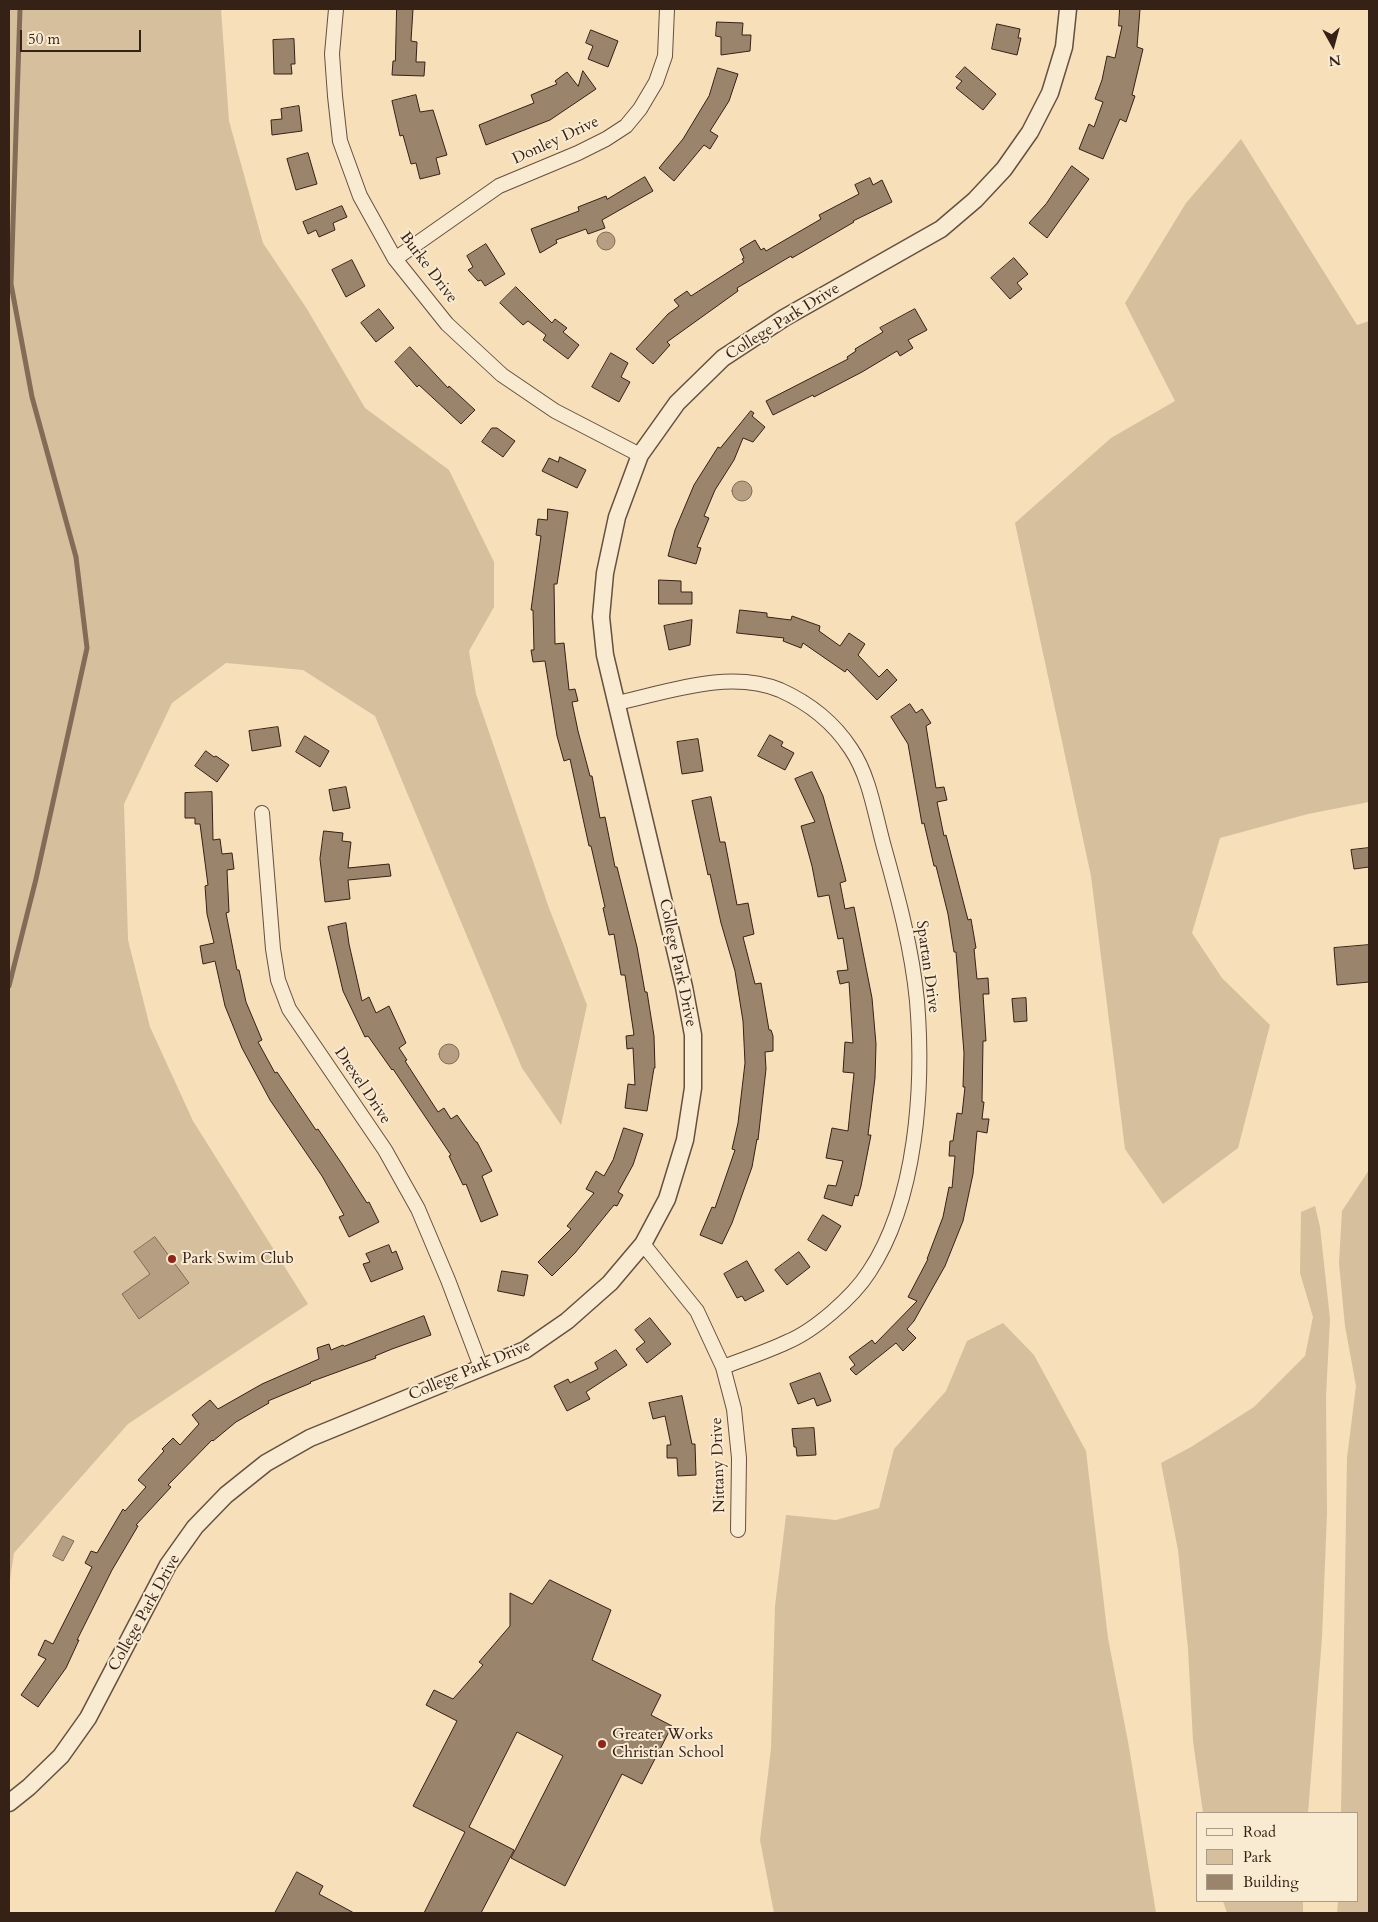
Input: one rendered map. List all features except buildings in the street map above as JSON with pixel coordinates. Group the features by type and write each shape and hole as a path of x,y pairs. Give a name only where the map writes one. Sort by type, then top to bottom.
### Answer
{"street":[{"name":"Burke Drive","path":"336,9 332,54 340,140 360,196 395,259 447,324 502,375 555,411 640,455"},
{"name":"Donley Drive","path":"395,259 499,186 578,153 606,139 626,126 656,82 665,56 667,9"},
{"name":"College Park Drive","path":"9,1802 29,1787 61,1756 88,1718 168,1565 194,1527 226,1495 266,1463 310,1438 525,1350 567,1321 610,1283 643,1244 667,1199 685,1140 693,1088 692,1035 684,987 605,655 601,617 605,573 617,517 640,455 677,404 723,358 784,318 941,229 975,200 1004,169 1025,139 1050,93 1064,46 1068,9"},
{"name":"Spartan Drive","path":"616,703 716,681 753,682 780,690 807,704 834,726 853,751 866,782 895,885 910,955 917,1001 917,1111 910,1165 902,1200 885,1242 868,1273 849,1296 822,1320 790,1341 723,1367"},
{"name":"Drexel Drive","path":"262,813 273,949 278,980 289,1009 385,1150 418,1209 448,1280 481,1367"},
{"name":"Nittany Drive","path":"643,1244 697,1311 723,1367 734,1409 739,1458 738,1530"}],"green space":[{"path":"9,9 221,9 229,121 263,243 307,309 365,408 449,470 494,562 494,607 469,651 476,694 549,908 587,1005 561,1125 522,1068 375,716 303,670 226,663 172,703 124,804 128,940 150,1027 193,1121 308,1304 128,1424 14,1553 9,1586"},
{"path":"1241,139 1357,325 1369,321 1369,802 1308,814 1220,838 1192,933 1222,978 1270,1025 1238,1148 1163,1204 1125,1149 1091,876 1015,523 1111,438 1175,401 1125,303 1186,203"},
{"path":"1369,1170 1369,1913 1337,1913 1338,1902 1358,1902 1358,1812 1341,1812 1347,1458 1356,1386 1345,1326 1339,1263 1342,1211"},
{"path":"1315,1206 1320,1227 1330,1319 1326,1396 1327,1513 1322,1638 1308,1812 1203,1812 1193,1741 1188,1649 1178,1550 1161,1463 1191,1447 1254,1407 1305,1356 1313,1317 1300,1273 1301,1212"},
{"path":"1003,1323 1034,1355 1086,1451 1108,1638 1129,1747 1156,1913 774,1913 760,1840 771,1749 775,1606 786,1515 836,1520 879,1508 894,1449 946,1391 967,1341"},
{"path":"1223,1902 1303,1902 1303,1913 1227,1913"}],"shaded area":[{"path":"606,232 612,235 615,241 612,247 606,250 600,247 597,241 600,235"},
{"path":"738,481 746,481 752,487 752,495 746,501 738,501 732,495 732,487"},
{"path":"449,1044 456,1047 459,1054 456,1061 449,1064 442,1061 439,1054 442,1047"},
{"path":"155,1237 189,1283 139,1319 122,1294 150,1274 134,1252"},
{"path":"63,1536 74,1541 63,1561 53,1556"}],"waterway":[{"path":"9,986 36,879 87,648 76,557 32,397 11,284 20,9"}],"place":[{"name":"Park Swim Club","path":"172,1259"},
{"name":"Greater Works Christian School","path":"602,1744"}]}
